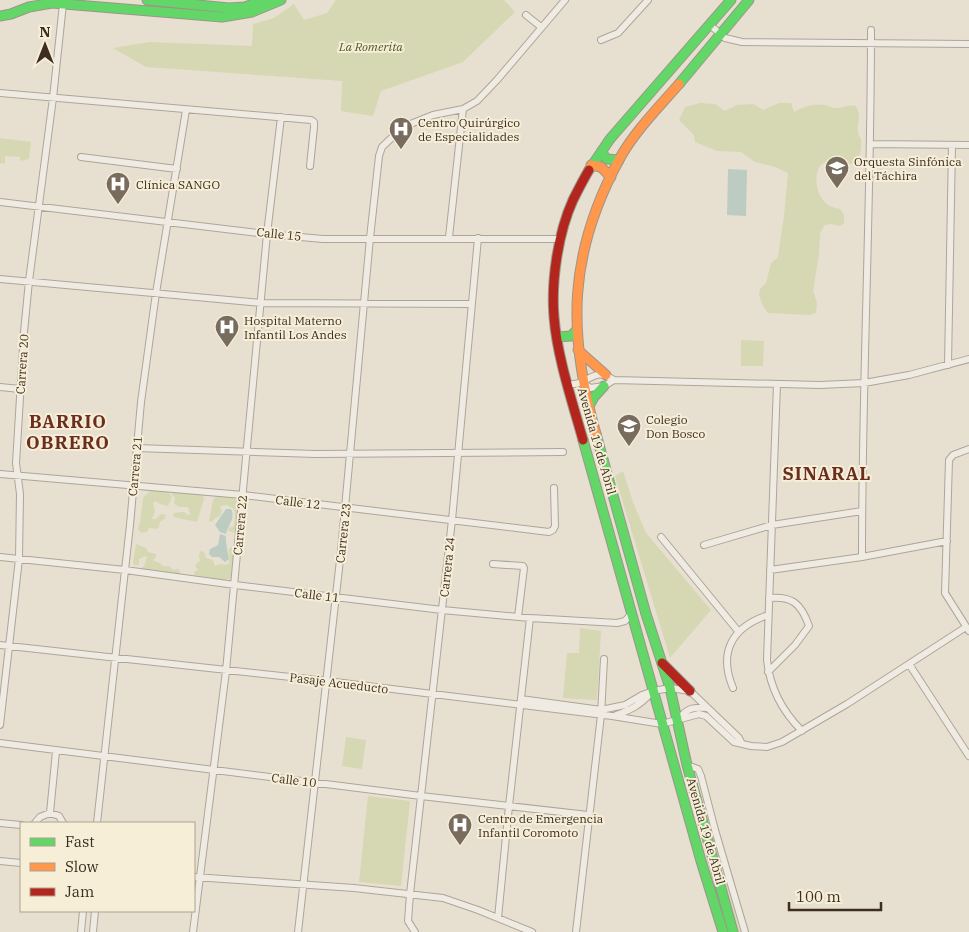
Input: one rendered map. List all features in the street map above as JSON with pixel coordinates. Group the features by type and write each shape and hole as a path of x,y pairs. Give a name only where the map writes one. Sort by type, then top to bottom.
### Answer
{"main road":[{"path":"147,0 206,3 229,8 245,7 264,0"},
{"path":"0,16 41,4 63,4 222,17 252,14 281,0"},
{"name":"Avenida 19 de Abril","path":"723,932 662,724 568,386 554,317 554,288 560,238 568,213 591,165 610,139 731,0"},
{"name":"Avenida 19 de Abril","path":"733,932 687,765 670,688 589,406 578,350 576,305 582,252 591,221 619,160 634,137 749,0"},
{"path":"601,152 607,159 619,160"},
{"path":"591,165 601,167 611,178"},
{"path":"557,337 571,336 576,331"},
{"path":"578,350 610,378"},
{"path":"589,406 604,386"},
{"path":"661,661 690,691"},
{"path":"653,690 665,673"}],"street":[{"path":"450,237 463,109 480,98 564,0"},
{"path":"601,40 618,34 648,0"},
{"name":"Carrera 20","path":"0,725 19,559 20,494 16,463 29,281 53,98 63,4"},
{"path":"526,15 541,27"},
{"path":"710,25 725,38 742,42 969,44"},
{"path":"862,557 872,30"},
{"path":"0,93 311,120 314,122 310,166"},
{"name":"Carrera 23","path":"298,932 328,681 379,156 382,147 402,127 433,115 463,109"},
{"name":"Carrera 21","path":"97,822 134,485 136,448 156,293 186,110"},
{"name":"Carrera 22","path":"195,895 196,877 214,769 226,671 267,234 281,117"},
{"path":"870,144 969,145"},
{"path":"948,365 952,145"},
{"path":"81,157 177,169"},
{"name":"Calle 15","path":"0,202 267,234 323,238 560,238"},
{"name":"Carrera 24","path":"415,932 408,920 410,894 452,520 478,238"},
{"path":"0,278 261,303 472,304"},
{"path":"568,386 583,382 589,376 778,384 864,383 909,375 969,359"},
{"path":"583,382 590,388 604,386 610,378"},
{"path":"778,384 768,615 768,672 774,692 784,710 802,731"},
{"path":"0,387 20,389"},
{"path":"136,448 246,453 563,452"},
{"path":"601,712 625,706 653,690 670,688 690,691 741,742 751,746 767,747 782,742 802,731 967,629 945,593 944,581 949,460 953,455 969,449"},
{"name":"Calle 12","path":"0,474 243,496 549,532 555,526 554,488"},
{"path":"704,544 772,525 862,511"},
{"path":"661,537 738,631"},
{"path":"770,570 862,557 947,541"},
{"name":"Calle 11","path":"0,557 125,570 442,610 518,617 617,623 625,621 631,614"},
{"path":"493,564 522,566 524,568 518,617"},
{"path":"768,672 795,644 809,626 800,608 790,598 769,598"},
{"path":"733,688 727,674 727,651 738,631 758,618 768,615"},
{"path":"498,918 530,618"},
{"name":"Pasaje Acueducto","path":"0,645 432,694 520,702 601,712 612,716 662,724 699,714 706,716 734,742 741,742"},
{"path":"576,932 601,712 604,659"},
{"path":"909,664 969,756"},
{"path":"612,716 638,706 653,690"},
{"path":"678,720 684,711 707,708"},
{"name":"Calle 10","path":"0,743 420,796 588,815"},
{"path":"50,813 56,751"},
{"path":"687,765 698,769 701,776 745,932"},
{"path":"36,822 40,816 50,813 59,816 62,822"},
{"path":"0,823 20,825"},
{"path":"0,861 20,863"},
{"path":"196,877 354,888 442,898 532,932"},
{"path":"81,932 83,912"},
{"path":"93,932 95,912"},
{"name":"Carrera 22","path":"193,932 194,912"}],"green space":[{"name":"La Romerita","path":"336,0 504,0 515,12 463,62 381,91 373,116 341,111 342,81 146,67 113,48 150,42 252,46 253,24 274,18 294,4 304,20 327,13"},
{"path":"700,103 715,104 725,111 737,105 754,104 763,110 779,103 791,103 794,112 813,105 825,105 833,108 856,106 859,117 858,133 861,139 861,152 858,159 852,164 833,161 826,162 822,164 817,174 817,186 821,197 829,205 840,209 844,215 844,223 840,226 825,225 820,233 819,254 813,291 817,303 816,313 810,315 768,313 759,295 760,289 766,283 771,263 778,257 788,173 775,167 755,162 741,152 717,151 695,142 694,135 679,120 685,107"},
{"path":"0,138 31,142 29,159 20,161 20,157 5,156 5,164 0,163"},
{"path":"741,340 764,341 763,366 741,366"},
{"path":"623,471 646,533 711,610 670,658 615,476"},
{"path":"150,491 166,492 171,494 172,497 168,506 155,501 153,503 155,512 152,519 156,519 161,514 166,515 165,518 160,522 157,529 149,528 147,532 141,533 138,529 143,498"},
{"path":"173,491 203,495 204,499 197,522 173,517 174,513 184,512 188,515 190,514 188,507 179,507 174,503"},
{"path":"216,496 232,497 238,500 235,533 228,531 229,528 234,526 235,515 234,509 227,505 220,506 222,511 220,516 212,522 209,521 213,500"},
{"path":"136,544 146,548 148,552 156,554 154,561 163,566 169,566 173,570 179,569 180,573 178,576 140,569 144,566 147,557 145,556 139,559 139,565 134,565"},
{"path":"233,546 232,576 230,579 223,580 194,575 194,572 198,570 195,566 200,561 200,551 204,552 206,558 213,560 215,566 220,564 226,565 229,563 229,549"},
{"path":"580,628 601,631 597,700 563,698 567,653 579,653"},
{"path":"346,737 366,740 362,769 342,766"},
{"path":"368,796 410,801 401,886 359,882"},
{"path":"703,800 741,932 737,932 701,801"}],"shaded area":[{"path":"728,169 747,170 746,216 727,215"},
{"path":"226,509 231,509 233,515 226,534 220,532 215,525"},
{"path":"220,534 226,536 229,559 225,562 219,557 212,557 209,554 210,549 218,545"}],"traffic: fast":[{"path":"147,0 229,8 245,7 264,0"},
{"path":"0,16 29,7 52,3 222,17 252,12 281,0"},
{"path":"589,170 610,139 731,0"},
{"path":"679,84 749,0"},
{"path":"601,152 607,159 619,160"},
{"path":"557,337 571,336 576,331"},
{"path":"589,406 604,386"},
{"path":"596,434 646,614 670,688 687,765 733,932"},
{"path":"583,440 701,861 723,932"}],"traffic: slow":[{"path":"596,434 580,361 577,327 578,293 582,260 590,227 603,193 620,158 655,110 679,84"},
{"path":"591,165 601,167 611,177"},
{"path":"578,350 606,375"}],"traffic: jam":[{"path":"583,440 558,347 553,303 557,257 563,227 573,200 589,170"},
{"path":"662,663 690,691"}],"place":[{"name":"Centro Quirúrgico de Especialidades","path":"401,150"},
{"name":"Orquesta Sinfónica del Táchira","path":"837,189"},
{"name":"Clínica SANGO","path":"118,205"},
{"name":"Hospital Materno Infantil Los Andes","path":"227,348"},
{"name":"Colegio Don Bosco","path":"629,447"},
{"name":"Centro de Emergencia Infantil Coromoto","path":"460,846"}],"district":[{"name":"BARRIO OBRERO","path":"68,431"},
{"name":"SINARAL","path":"827,473"}]}
